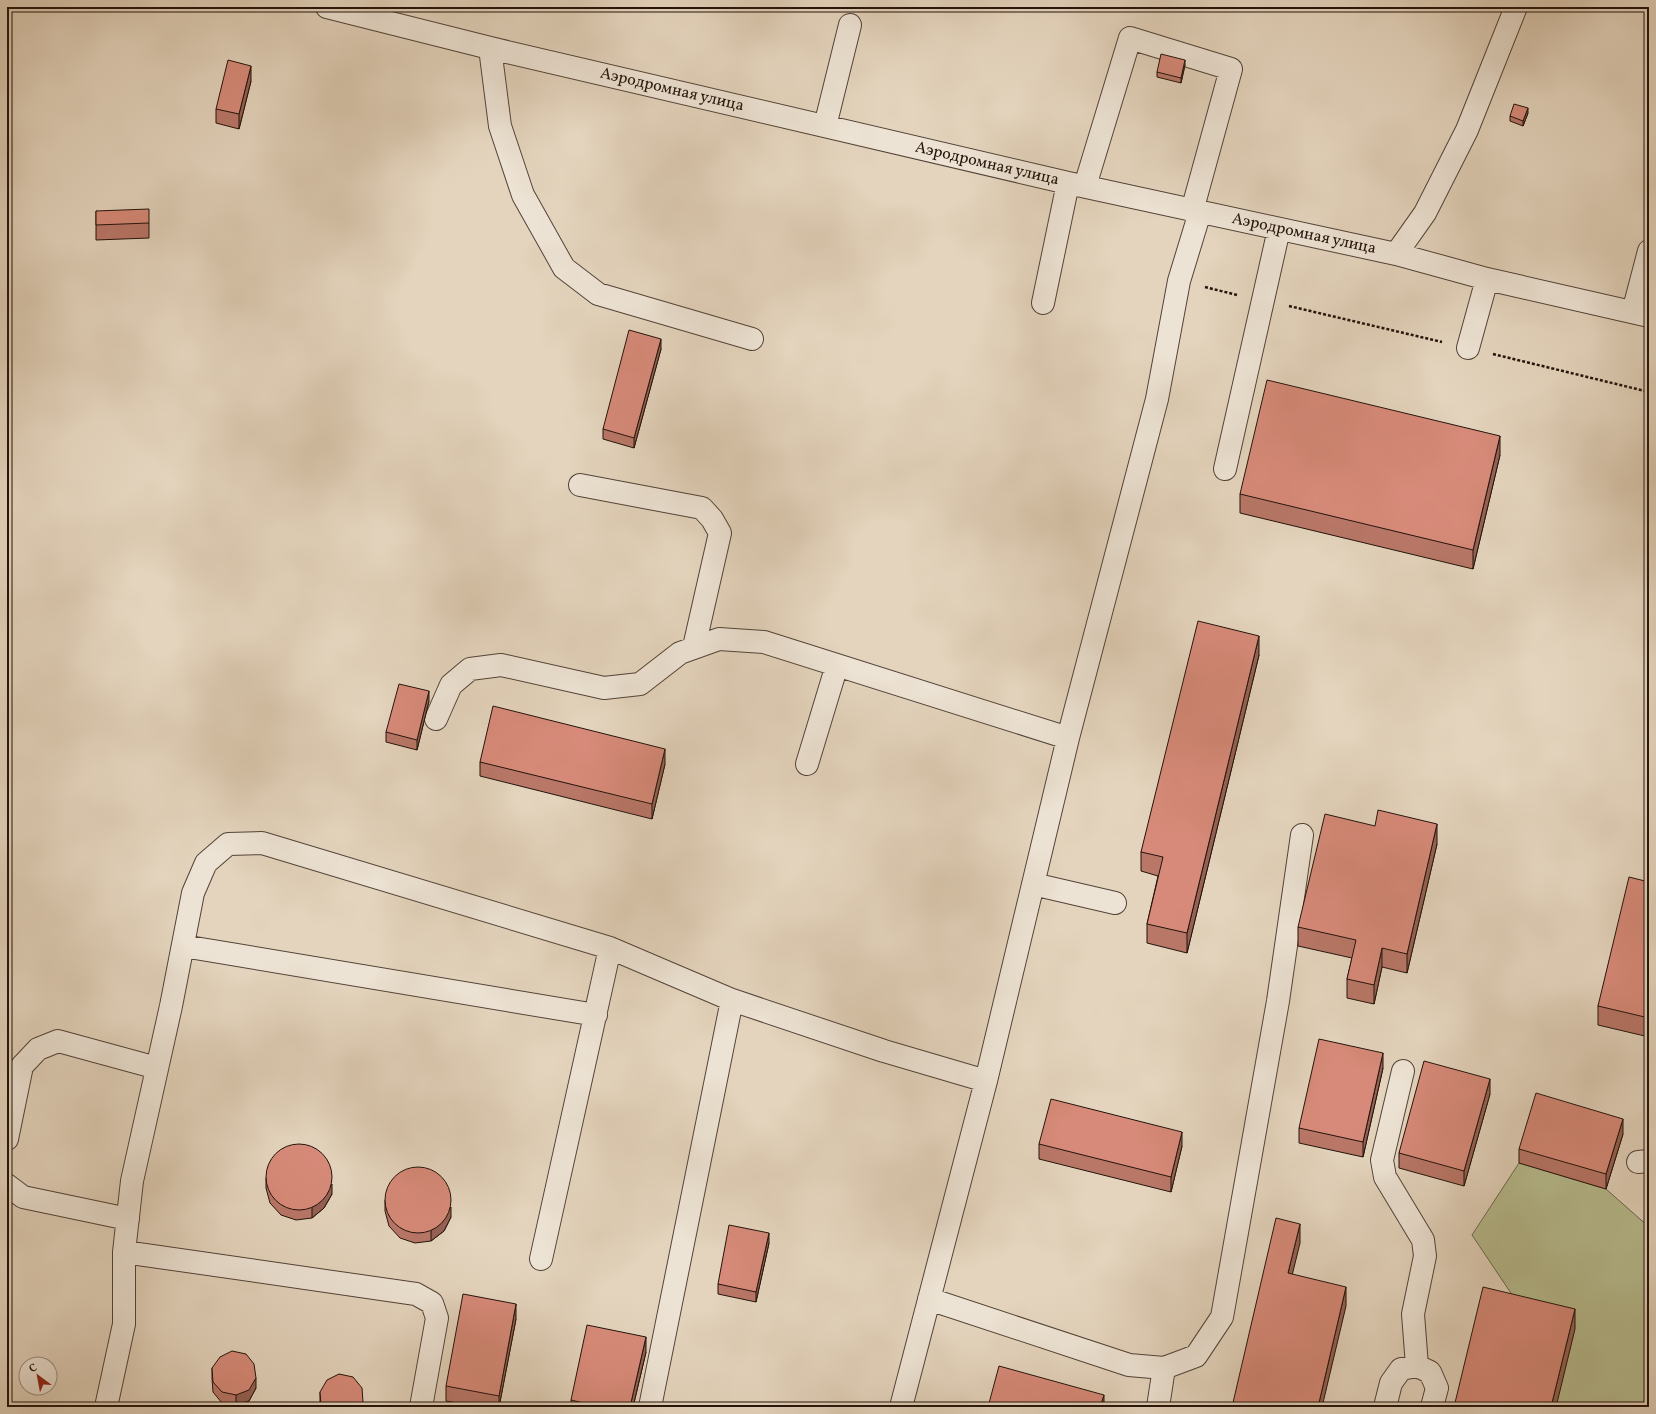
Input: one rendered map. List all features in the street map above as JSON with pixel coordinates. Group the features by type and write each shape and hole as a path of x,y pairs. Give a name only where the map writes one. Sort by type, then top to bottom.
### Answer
{"street":[{"name":"Аэродромная улица","path":"327,7 490,48 1077,184 1396,254 1487,278 1641,314"},
{"path":"1396,254 1425,213 1467,130 1516,7"},
{"path":"825,126 850,25"},
{"path":"901,1407 986,1082 1068,738 1157,399 1179,281 1231,69 1130,38 1077,184 1042,303"},
{"path":"490,48 500,126 523,195 564,268 598,294 752,339"},
{"path":"1225,468 1264,301 1279,229"},
{"path":"1641,314 1649,251"},
{"path":"1468,348 1487,278"},
{"path":"580,485 702,508 712,519 720,533 694,647"},
{"path":"436,720 451,685 470,669 501,665 604,688 640,684 680,653 719,639 764,642 1068,738"},
{"path":"807,764 837,665"},
{"path":"929,1299 1129,1365 1164,1368 1196,1356 1222,1317 1278,1001 1302,835"},
{"path":"106,1407 124,1324 124,1252 132,1181 193,893 206,863 228,844 262,843 610,948 732,1000 884,1051 986,1082"},
{"path":"1033,884 1115,903"},
{"path":"183,946 596,1015"},
{"path":"541,1259 610,948"},
{"path":"650,1407 732,1000"},
{"path":"7,1139 22,1066 38,1050 58,1041 157,1068"},
{"path":"1403,1071 1382,1160 1385,1177 1423,1240 1425,1256 1413,1314 1416,1366"},
{"path":"7,1185 22,1198 128,1219"},
{"path":"124,1252 416,1294 432,1302 437,1318 421,1407"},
{"path":"1385,1407 1391,1383 1401,1369 1416,1366 1430,1372 1437,1388 1432,1407"},
{"path":"1158,1407 1164,1368"}],"path":[{"path":"1179,281 1468,348 1649,392"}],"green space":[{"path":"1519,1163 1606,1189 1649,1227 1649,1407 1555,1407 1527,1317 1472,1235"}],"building":[{"path":"1161,54 1185,60 1181,78 1157,72"},
{"path":"228,60 251,66 239,114 216,109"},
{"path":"1514,104 1528,108 1523,121 1510,116"},
{"path":"149,209 149,223 96,225 96,211"},
{"path":"629,330 661,339 634,438 603,429"},
{"path":"1267,380 1500,436 1473,550 1240,494"},
{"path":"1198,621 1259,636 1187,933 1147,924 1163,857 1141,852"},
{"path":"399,684 429,691 417,740 386,732"},
{"path":"493,706 665,749 652,804 480,762"},
{"path":"1378,810 1437,824 1407,954 1382,948 1374,985 1347,979 1356,940 1298,927 1325,814 1375,826"},
{"path":"1629,877 1649,882 1649,1018 1598,1006"},
{"path":"1319,1039 1383,1053 1363,1142 1299,1128"},
{"path":"1424,1061 1490,1079 1464,1171 1399,1153"},
{"path":"1536,1093 1623,1119 1606,1174 1519,1149"},
{"path":"1051,1099 1182,1132 1171,1177 1039,1144"},
{"path":"299,1144 311,1147 322,1154 329,1165 332,1177 329,1189 322,1200 311,1207 299,1210 287,1207 276,1200 269,1189 266,1177 269,1165 276,1154 287,1147"},
{"path":"418,1167 430,1170 441,1177 448,1188 451,1200 448,1212 441,1223 430,1230 418,1233 406,1230 395,1223 388,1212 385,1200 388,1188 395,1177 406,1170"},
{"path":"1276,1218 1300,1224 1288,1273 1346,1287 1318,1407 1232,1407"},
{"path":"729,1225 769,1233 756,1292 718,1284"},
{"path":"1483,1287 1575,1309 1551,1407 1454,1407"},
{"path":"463,1294 516,1304 499,1396 446,1386"},
{"path":"587,1325 646,1337 630,1407 601,1407 571,1400"},
{"path":"232,1351 246,1354 254,1364 256,1378 249,1390 236,1395 222,1392 213,1382 212,1368 220,1357"},
{"path":"999,1366 1104,1395 1100,1407 988,1407"},
{"path":"339,1374 353,1377 362,1388 363,1402 360,1407 322,1407 320,1392 327,1380"}]}
